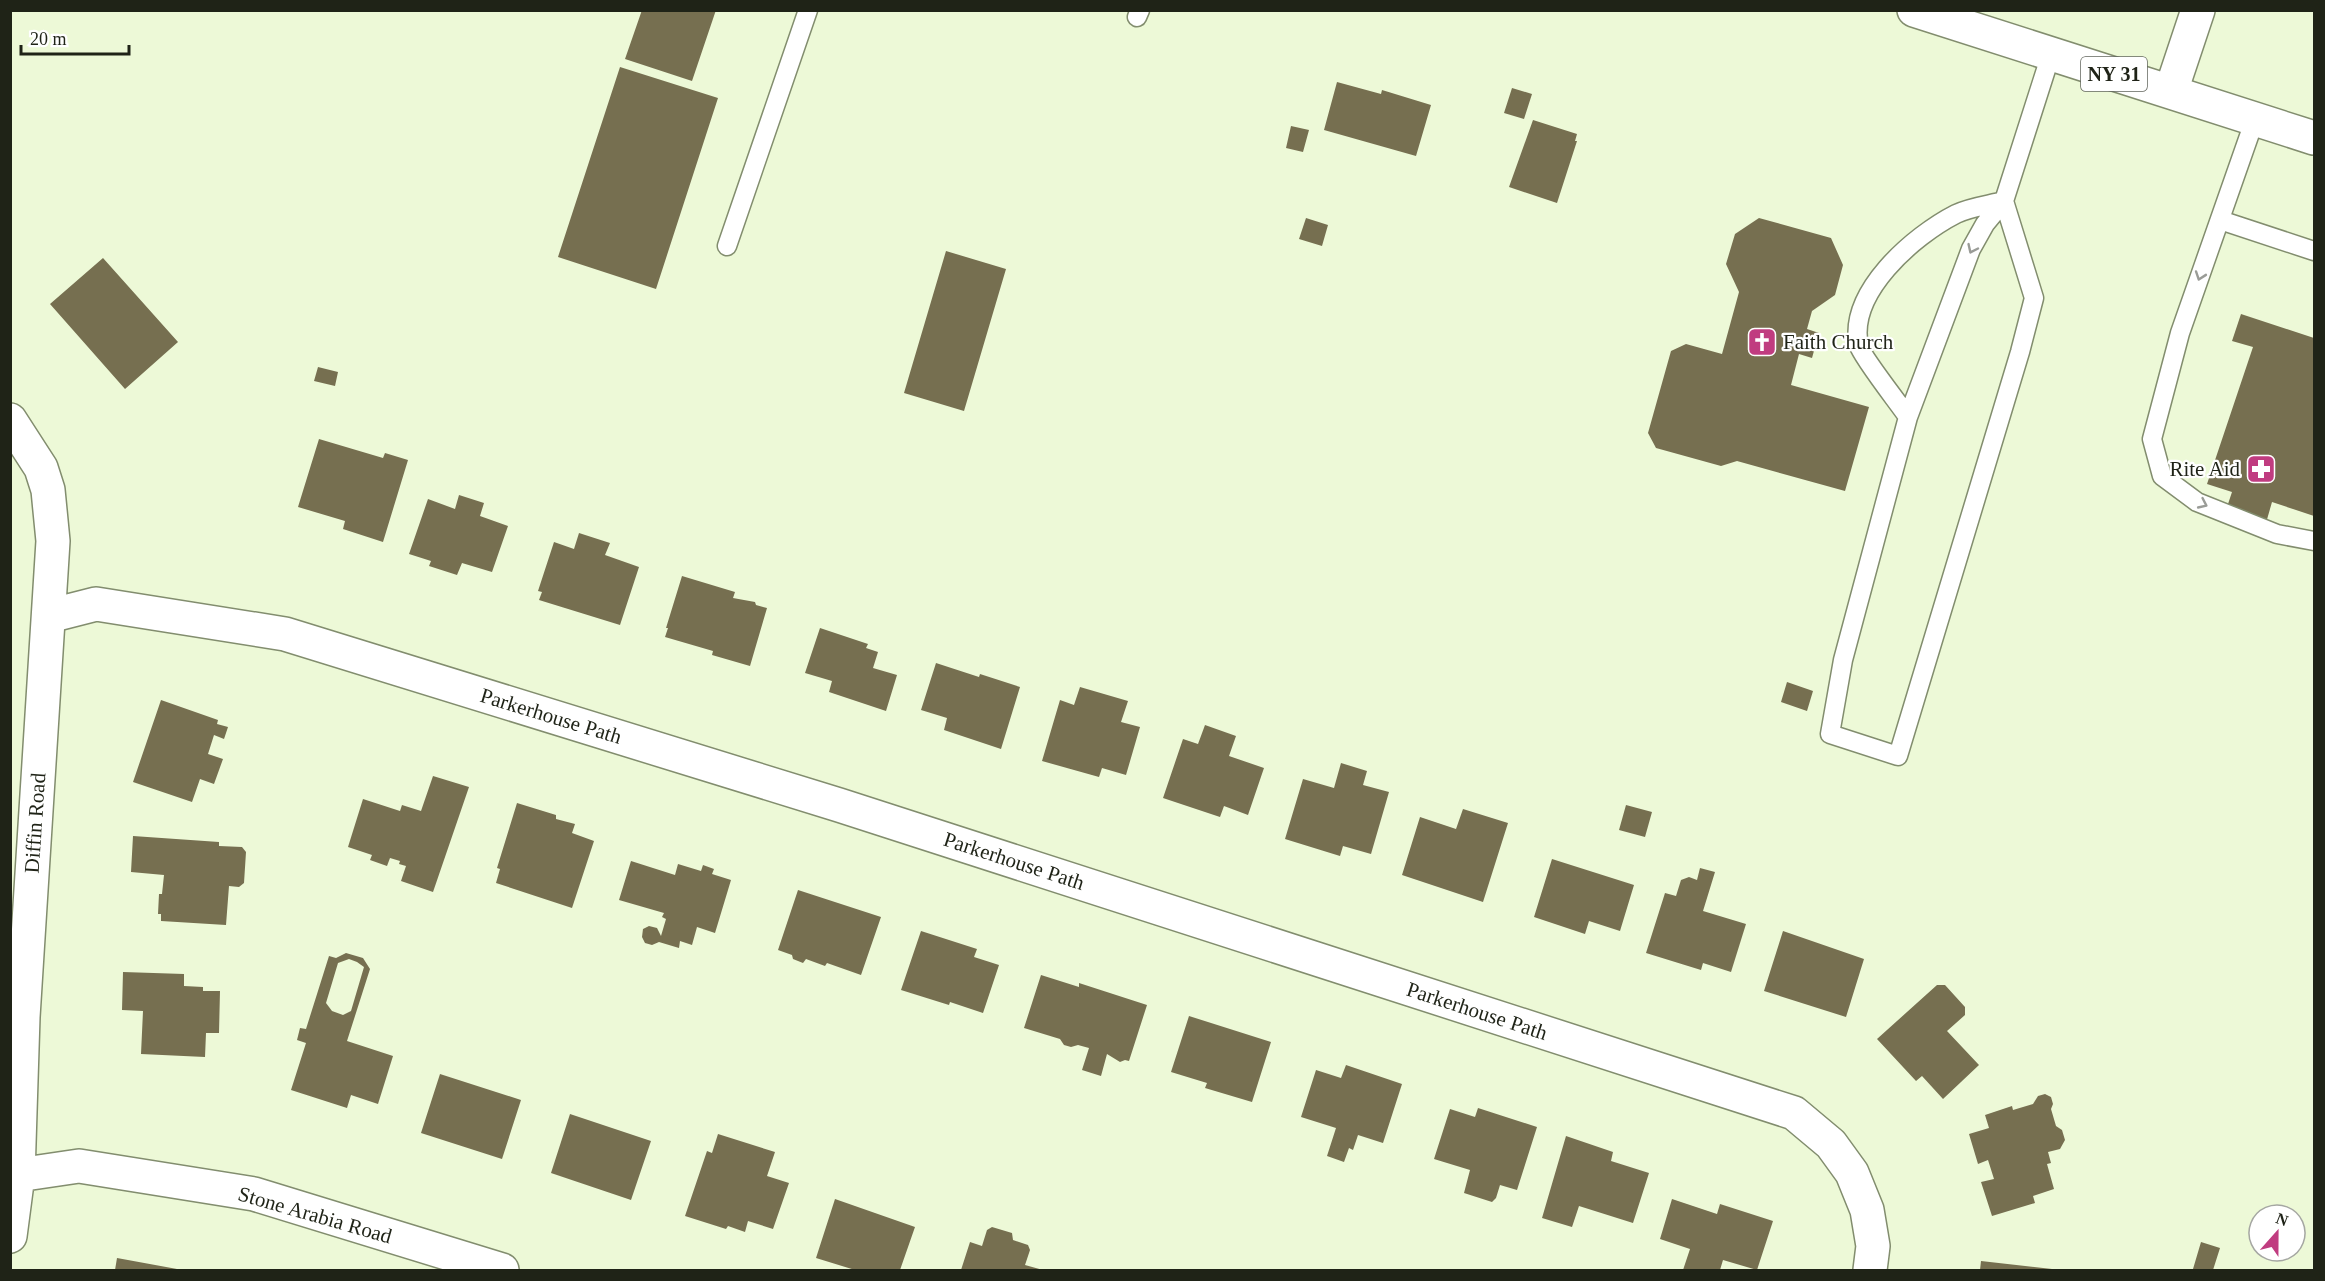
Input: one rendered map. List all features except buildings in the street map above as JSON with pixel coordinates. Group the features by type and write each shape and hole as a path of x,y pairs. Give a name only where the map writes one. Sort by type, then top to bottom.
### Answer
{"street":[{"name":"NY 31","path":"1914,10 2314,138"},
{"path":"2171,92 2198,10"},
{"name":"Diffin Road","path":"10,420 41,468 48,490 52,541 23,1017 18,1174 10,1236"},
{"name":"Parkerhouse Path","path":"49,616 96,604 285,634 862,812 1794,1113 1831,1144 1852,1173 1867,1210 1873,1246 1870,1270"},
{"name":"Stone Arabia Road","path":"18,1174 79,1166 254,1194 502,1270"}],"lane":[{"path":"727,246 808,10"},
{"path":"2004,201 2034,298 2020,352 1898,756 1830,734 1843,660 1908,417 1971,249 1985,224 2004,201 2050,54"},
{"path":"2255,118 2180,333 2152,439 2162,476 2197,502 2277,534 2314,541"},
{"path":"1908,417 1859,348 1858,316 1866,297 1882,274 1915,243 1957,214 2004,201"},
{"path":"2220,220 2314,251"}],"place":[{"name":"Faith Church","path":"1762,342"},
{"name":"Rite Aid","path":"2261,469"}]}
